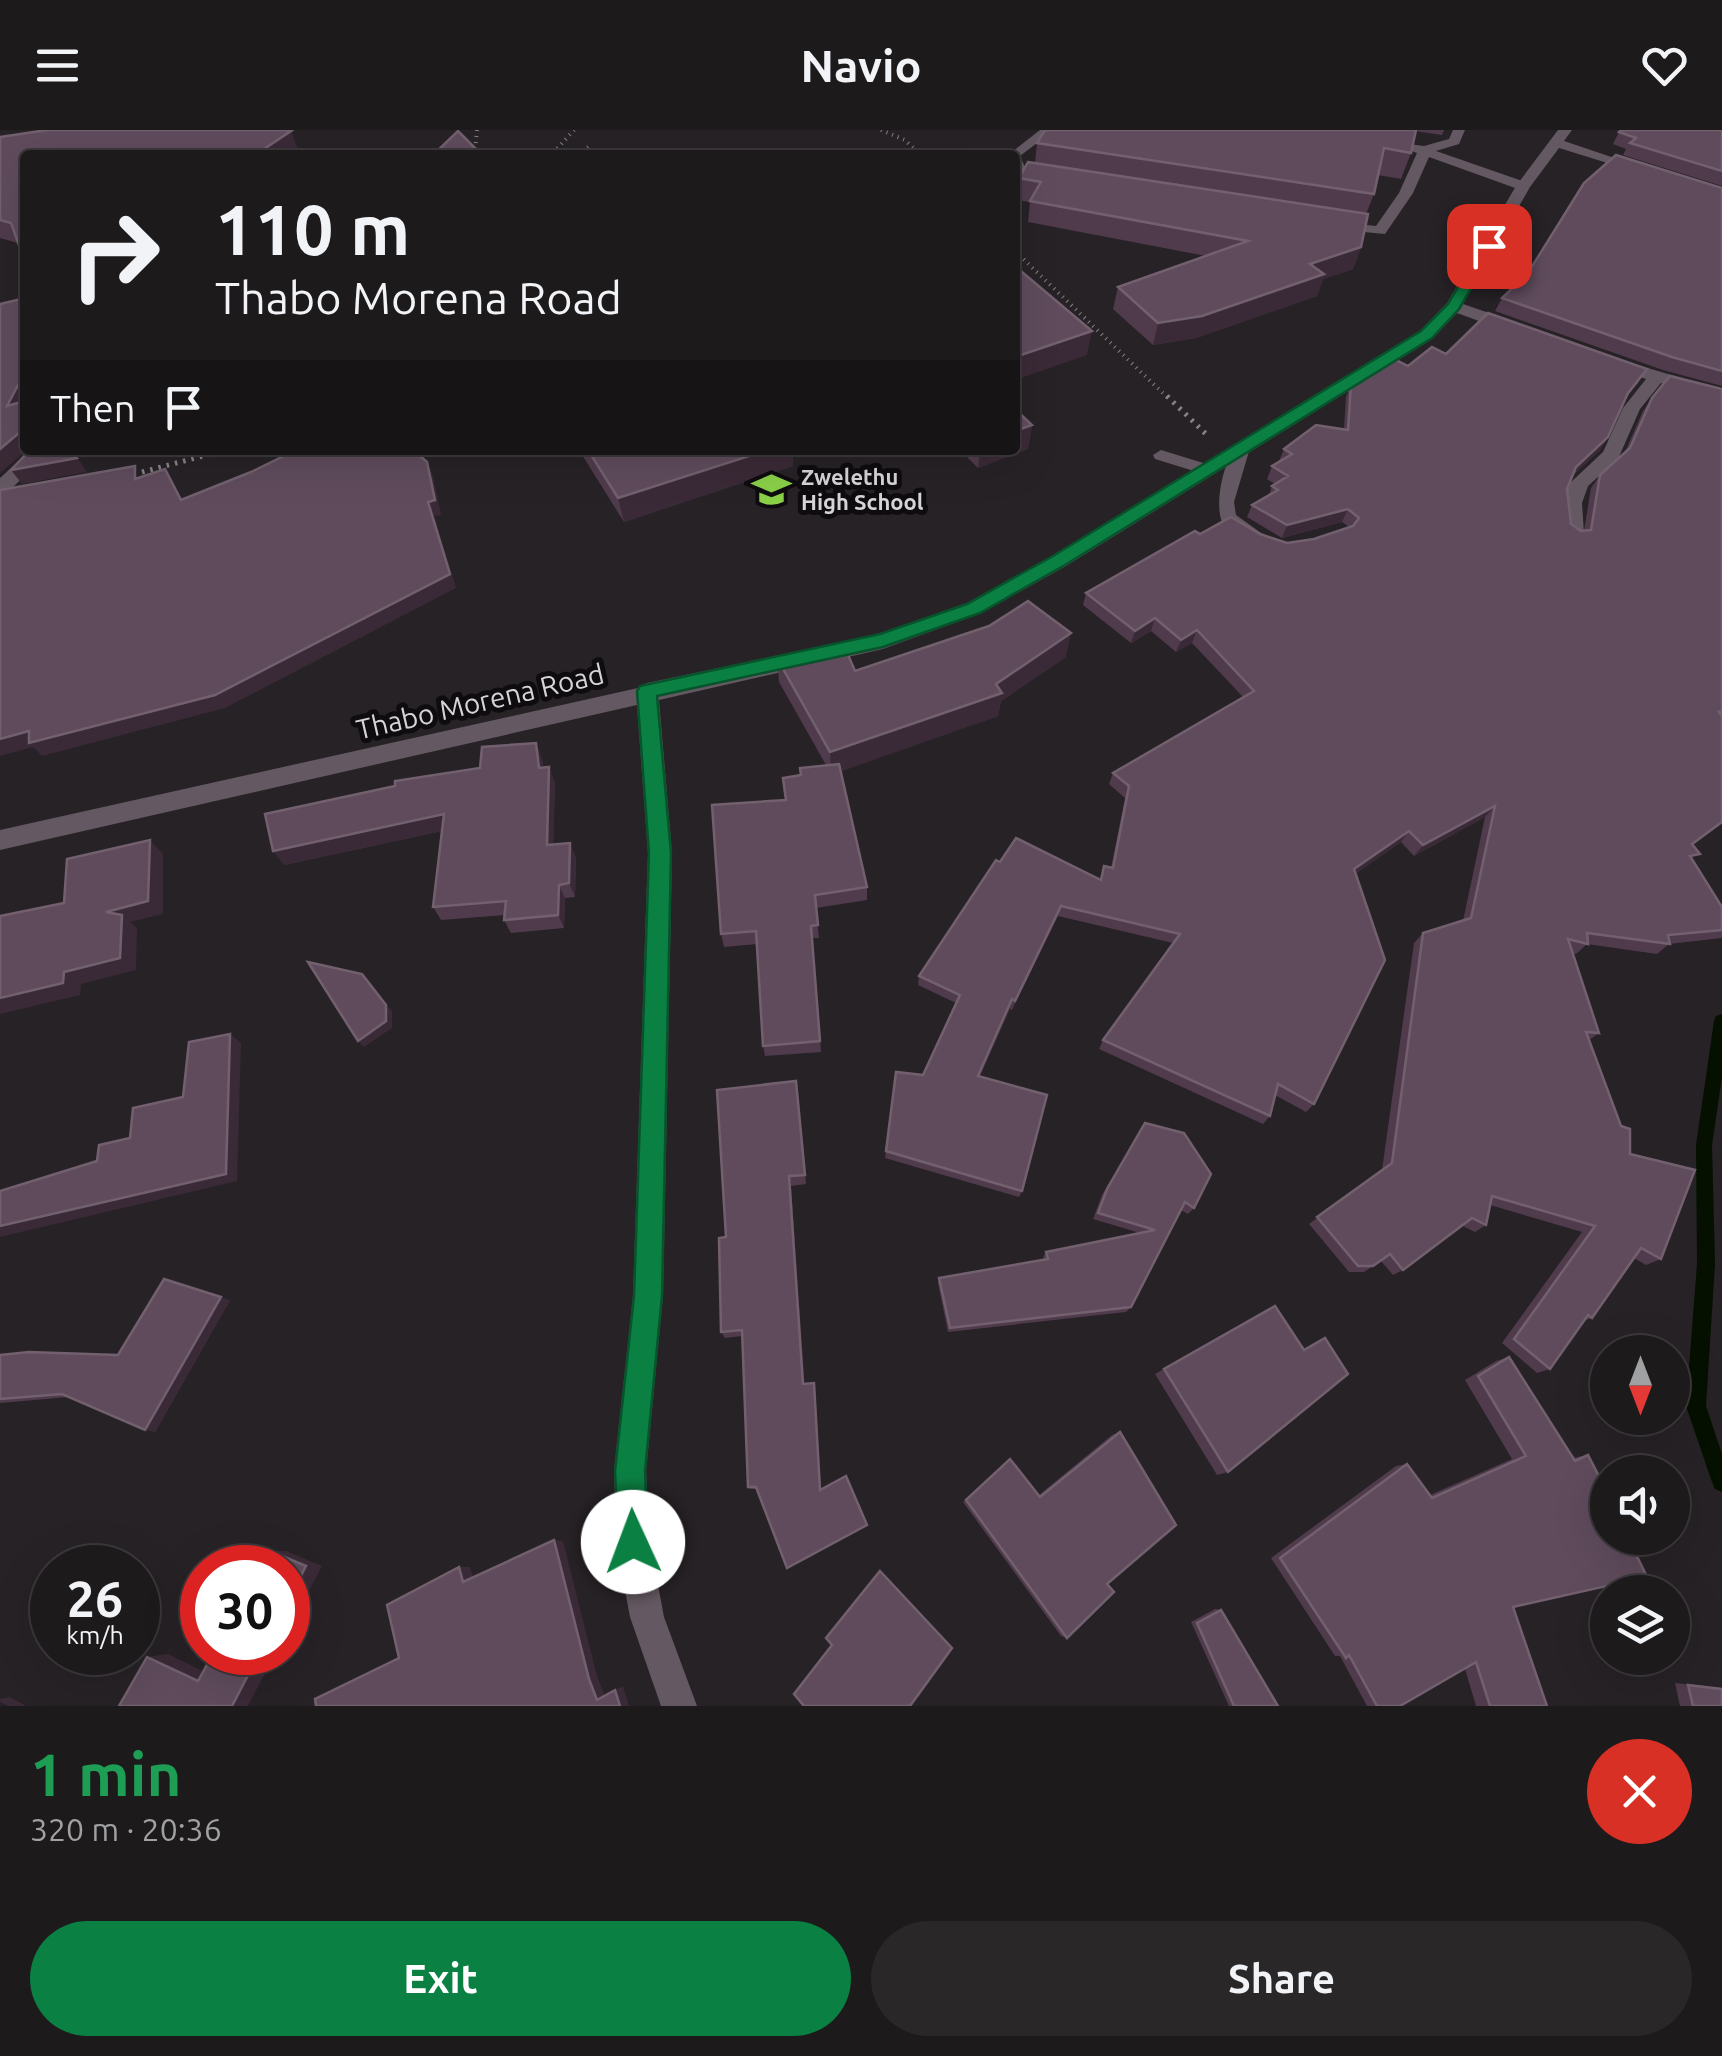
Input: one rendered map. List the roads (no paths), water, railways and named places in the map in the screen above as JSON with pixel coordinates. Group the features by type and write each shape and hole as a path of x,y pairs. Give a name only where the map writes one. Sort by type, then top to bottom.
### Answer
{"street":[{"path":"1561,136 1667,177"},
{"name":"Thabo Morena Road","path":"0,840 883,640 974,608 1059,561 1426,334 1454,306 1524,186 1561,136"},
{"path":"1454,306 1541,337"},
{"path":"1594,356 1722,396"},
{"path":"1574,534 1572,504 1579,483 1611,455 1632,408 1656,378"},
{"path":"0,488 36,455"},
{"path":"0,498 22,493"},
{"path":"647,691 660,853 648,1296 630,1471 633,1542 647,1618 679,1706"}],"lane":[{"path":"1020,152 1048,130"},
{"path":"1424,150 1454,141 1460,130"},
{"path":"1407,146 1524,186"},
{"path":"1328,225 1380,232 1406,193 1424,150"},
{"path":"1020,170 1022,175 1061,182"},
{"path":"1236,452 1225,502 1228,518 1272,548"},
{"path":"1162,455 1207,470"}],"waterway":[{"path":"1722,1021 1704,1145 1706,1264 1696,1406 1722,1482"}],"place":[{"name":"Zwelethu High School","path":"771,489"}]}
